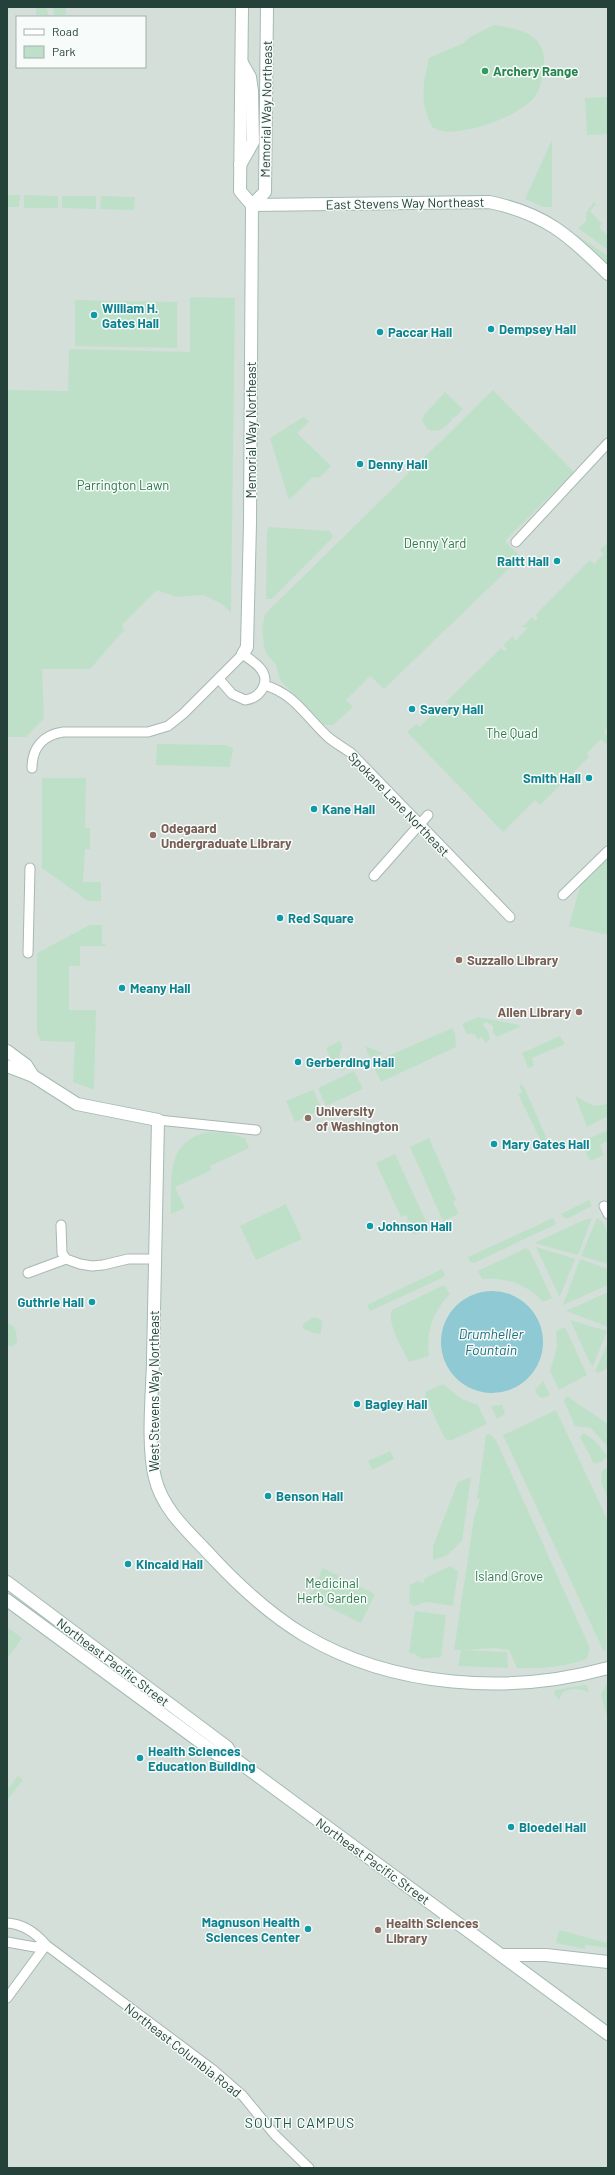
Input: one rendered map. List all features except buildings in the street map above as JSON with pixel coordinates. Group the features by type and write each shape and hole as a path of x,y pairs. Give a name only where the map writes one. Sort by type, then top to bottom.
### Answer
{"street":[{"name":"Memorial Way Northeast","path":"242,7 241,62 250,77 252,91 253,142 240,165 240,191 252,205 250,523 247,647 243,654"},
{"name":"Memorial Way Northeast","path":"252,205 265,192 267,7"},
{"name":"East Stevens Way Northeast","path":"252,205 489,202 518,208 554,226 587,253 608,274"},
{"path":"516,542 608,443"},
{"path":"32,768 32,758 37,747 52,734 63,732 156,730 175,722 243,654 261,669 265,679 264,685 259,694 245,700 232,694 219,679"},
{"name":"Spokane Lane Northeast","path":"264,685 278,689 288,696 329,738 357,759 510,917"},
{"path":"374,876 428,815"},
{"path":"563,894 608,852"},
{"path":"28,953 30,868"},
{"path":"7,1051 26,1065 33,1076"},
{"path":"7,1066 33,1076 77,1104 158,1120 256,1130"},
{"name":"West Stevens Way Northeast","path":"158,1120 153,1466 155,1478 163,1499 180,1524 244,1590 274,1615 320,1644 374,1666 423,1677 504,1683 564,1678 608,1668"},
{"path":"61,1225 62,1253 66,1259 92,1266 128,1259 149,1258"},
{"path":"28,1273 66,1259"},
{"name":"Northeast Pacific Street","path":"7,1582 227,1747 235,1759 608,2034"},
{"name":"Northeast Pacific Street","path":"7,1600 218,1755 235,1759"},
{"name":"Northeast Columbia Road","path":"7,1923 18,1925 32,1932 46,1945 212,2069 242,2096 275,2135 309,2168"},
{"path":"7,1942 35,1947 46,1945"},
{"path":"7,1998 46,1945"},
{"path":"501,1955 546,1955 608,1962"}],"shaded area":[{"name":"University of Washington","path":"7,7 608,7 608,2168 7,2168"}],"green space":[{"path":"36,7 47,7 48,15 36,15"},
{"path":"53,7 66,7 66,15 54,15"},
{"name":"Archery Range","path":"494,25 516,29 533,37 539,43 543,51 544,61 543,74 536,95 531,101 514,113 480,127 468,130 446,132 432,127 425,109 423,93 429,58 464,43 470,37"},
{"path":"608,97 608,134 587,135 585,98"},
{"path":"552,140 552,207 543,207 525,199"},
{"path":"7,195 20,195 19,207 7,207"},
{"path":"24,195 58,196 58,208 24,208"},
{"path":"62,196 96,196 96,209 62,208"},
{"path":"101,196 135,197 134,210 100,209"},
{"path":"594,202 596,204 590,211 602,224 599,227 608,236 608,250 578,228 586,221 586,213"},
{"path":"574,233 608,256 608,265"},
{"name":"Parrington Lawn","path":"190,297 235,298 231,613 222,604 203,595 176,597 157,590 122,625 124,630 90,669 42,669 44,718 26,737 7,737 7,390 68,391 69,349 190,352"},
{"path":"75,300 177,302 177,348 75,346"},
{"name":"Denny Yard","path":"493,390 574,472 505,541 521,557 384,689 370,676 346,700 353,707 333,725 322,725 280,680 276,665 266,653 262,629 265,614"},
{"path":"445,392 463,409 455,417 451,418 452,420 441,429 435,431 427,429 422,420 424,415"},
{"path":"303,417 309,421 297,433 331,466 319,478 313,477 289,500 270,438"},
{"path":"269,527 330,531 333,537 272,599 266,599 267,531"},
{"name":"The Quad","path":"608,542 608,728 604,732 608,737 608,746 601,739 587,753 589,757 540,805 535,800 503,832 407,732 416,724 419,727 433,714 437,717 450,705 446,702 501,648 504,651 507,649 503,645 513,636 515,641 528,628 522,627 532,617 535,621 538,618 535,615 590,560 594,564 604,554 600,550"},
{"path":"157,744 225,745 233,748 230,767 156,765"},
{"path":"42,778 86,778 85,828 90,828 90,849 85,849 83,882 101,882 101,901 88,901 42,868"},
{"path":"608,857 608,935 569,926 581,883"},
{"path":"90,925 102,925 102,944 105,944 105,946 80,946 80,966 69,966 69,1010 96,1010 94,1090 73,1082 75,1042 41,1041 37,1033 37,953"},
{"path":"478,1017 519,1025 520,1027 497,1037 493,1032 493,1026 486,1022 483,1024 488,1031 490,1040 485,1043 481,1037 478,1040 475,1034 467,1034 462,1024"},
{"path":"452,1028 455,1033 456,1047 381,1082 372,1063"},
{"path":"560,1036 565,1044 532,1058 534,1066 528,1068 522,1053"},
{"path":"340,1041 342,1047 335,1071 326,1048"},
{"path":"365,1046 383,1053 370,1058"},
{"path":"349,1054 354,1065 341,1071"},
{"path":"354,1071 363,1089 326,1106 318,1088"},
{"path":"522,1084 547,1139 541,1141 518,1094 522,1092 519,1086"},
{"path":"313,1090 322,1109 295,1122 286,1101"},
{"path":"575,1096 594,1106 608,1104 608,1116 587,1127"},
{"path":"608,1130 608,1141 600,1145 604,1155 590,1161 581,1142"},
{"path":"210,1132 228,1133 245,1138 249,1148 210,1166 212,1170 175,1187 185,1208 171,1214 172,1174 174,1162 178,1152 185,1143 195,1136"},
{"path":"429,1138 456,1200 453,1202 459,1214 443,1221 410,1147"},
{"path":"395,1154 429,1228 414,1235 406,1215 401,1217 376,1163"},
{"path":"589,1200 592,1206 567,1219 561,1214"},
{"path":"286,1204 302,1239 256,1260 240,1226"},
{"path":"553,1218 556,1224 474,1263 470,1262 468,1257"},
{"path":"592,1218 578,1255 534,1243 584,1220"},
{"path":"597,1218 602,1221 607,1232 608,1264 581,1256"},
{"path":"536,1247 575,1259 560,1296 559,1296"},
{"path":"526,1248 530,1251 552,1298 543,1302 523,1286 500,1279 482,1279 478,1271"},
{"path":"580,1259 608,1269 608,1285 563,1305"},
{"path":"442,1269 445,1275 442,1278 370,1311 367,1305"},
{"path":"444,1285 450,1294 439,1307 432,1322 428,1347 429,1356 409,1362 393,1329 391,1322 392,1310"},
{"path":"608,1292 608,1327 566,1311"},
{"path":"314,1317 322,1320 321,1334 313,1333 302,1328 304,1323"},
{"path":"570,1320 607,1331 593,1366 591,1365"},
{"path":"7,1323 14,1328 16,1333 17,1342 12,1347 7,1345"},
{"path":"565,1327 587,1375 559,1390 550,1371 557,1347 556,1331"},
{"path":"608,1343 608,1368 598,1373 595,1371"},
{"path":"543,1381 550,1395 542,1398 538,1396 535,1390"},
{"path":"443,1384 462,1399 478,1405 487,1424 452,1440 447,1440 444,1437 425,1396 427,1391"},
{"path":"565,1397 568,1397 608,1424 608,1447 591,1428 575,1426 564,1401"},
{"path":"502,1405 505,1414 497,1419 491,1406"},
{"path":"556,1410 608,1521 606,1651 603,1650 503,1435"},
{"path":"583,1433 593,1440 605,1453 607,1456 603,1461 594,1464 580,1437"},
{"name":"Island Grove","path":"490,1434 496,1440 590,1648 587,1659 553,1667 517,1668 509,1650 495,1648 464,1650 507,1652 508,1668 458,1666 461,1650 454,1650 474,1518 480,1499 477,1499 486,1435"},
{"path":"390,1451 394,1459 372,1470 368,1461"},
{"path":"608,1466 608,1500 601,1481 602,1471"},
{"path":"471,1477 462,1541 446,1556 433,1560 433,1546 458,1482"},
{"path":"450,1566 458,1571 453,1606 426,1602 414,1606 409,1603 410,1585 417,1581 423,1583 425,1578"},
{"name":"Medicinal Herb Garden","path":"323,1568 375,1594 361,1623 308,1597"},
{"path":"415,1611 446,1615 441,1657 422,1659 415,1654 409,1653"},
{"path":"7,1627 22,1638 7,1659"},
{"path":"608,1682 608,1721 601,1694"},
{"path":"586,1685 589,1692 572,1689 562,1693 559,1700 554,1694 555,1690"},
{"path":"18,1776 23,1780 7,1800 7,1790"},
{"path":"559,1930 608,1943 608,1948 585,1945 585,1949 556,1943"}],"water":[{"name":"Drumheller Fountain","path":"492,1291 512,1295 528,1306 539,1322 543,1342 539,1362 528,1378 512,1389 492,1393 472,1389 456,1378 445,1362 441,1342 445,1322 456,1306 472,1295"}],"place":[{"name":"Archery Range","path":"485,71"},
{"name":"William H. Gates Hall","path":"94,315"},
{"name":"Dempsey Hall","path":"491,329"},
{"name":"Paccar Hall","path":"380,332"},
{"name":"Denny Hall","path":"360,464"},
{"name":"Raitt Hall","path":"557,561"},
{"name":"Savery Hall","path":"412,709"},
{"name":"Smith Hall","path":"589,778"},
{"name":"Kane Hall","path":"314,809"},
{"name":"Odegaard Undergraduate Library","path":"153,835"},
{"name":"Red Square","path":"280,918"},
{"name":"Suzzallo Library","path":"459,960"},
{"name":"Meany Hall","path":"122,988"},
{"name":"Allen Library","path":"579,1012"},
{"name":"Gerberding Hall","path":"298,1062"},
{"name":"University of Washington","path":"308,1118"},
{"name":"Mary Gates Hall","path":"494,1144"},
{"name":"Johnson Hall","path":"370,1226"},
{"name":"Guthrie Hall","path":"92,1302"},
{"name":"Bagley Hall","path":"357,1404"},
{"name":"Benson Hall","path":"268,1496"},
{"name":"Kincaid Hall","path":"128,1564"},
{"name":"Health Sciences Education Building","path":"140,1758"},
{"name":"Bloedel Hall","path":"511,1827"},
{"name":"Magnuson Health Sciences Center","path":"308,1929"},
{"name":"Health Sciences Library","path":"378,1930"}],"district":[{"name":"SOUTH CAMPUS","path":"300,2123"}]}
